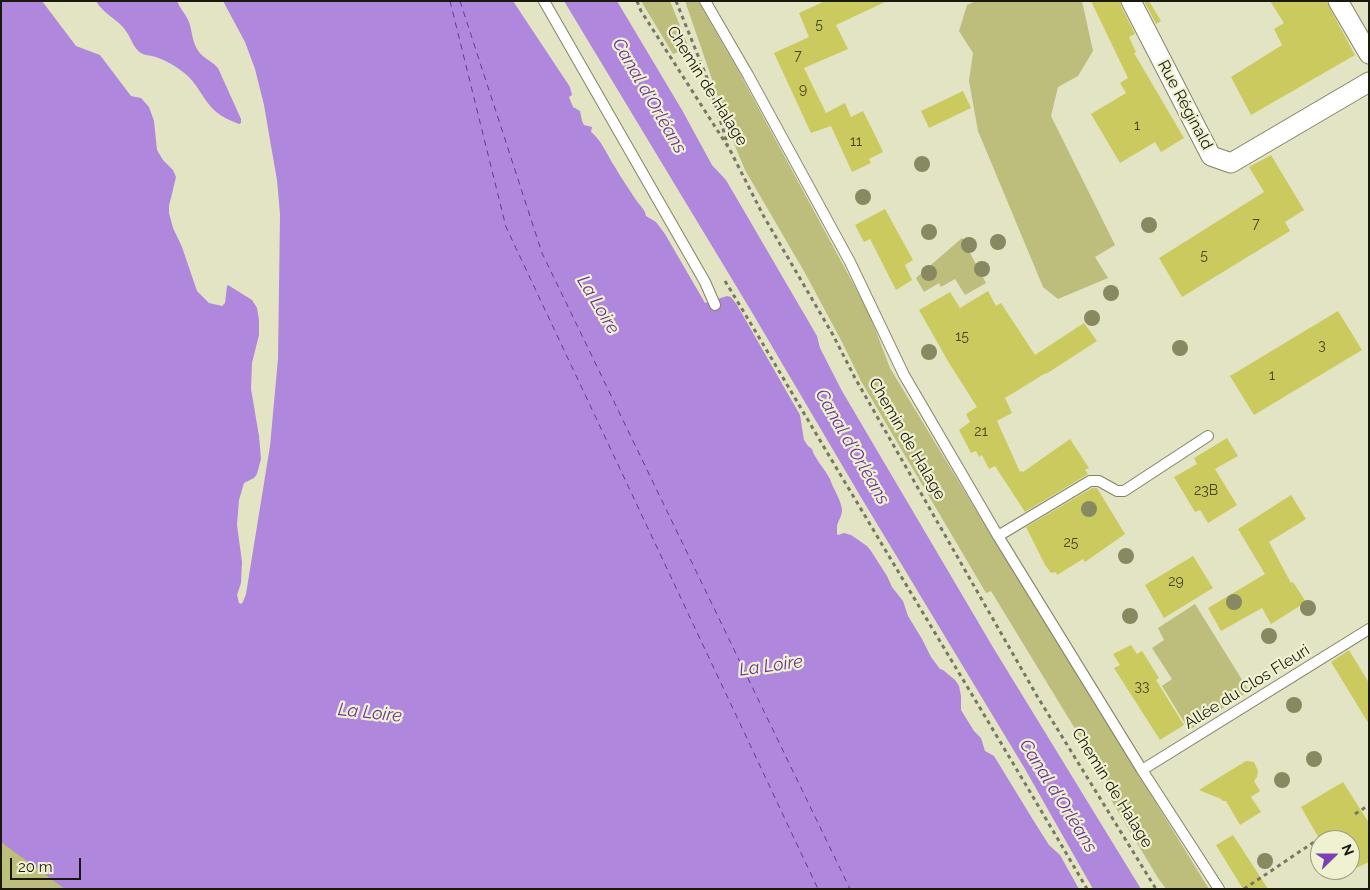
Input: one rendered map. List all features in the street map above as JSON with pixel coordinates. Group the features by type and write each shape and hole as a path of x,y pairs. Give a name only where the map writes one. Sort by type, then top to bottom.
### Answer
{"street":[{"name":"Rue Réginald","path":"1131,1 1211,156 1232,163 1369,82"},
{"path":"1338,1 1369,54"}],"lane":[{"path":"544,1 705,282 716,305"},
{"name":"Chemin de Halage","path":"706,1 850,262 904,376 998,536 1142,770 1219,889"},
{"path":"998,536 1090,481 1099,481 1117,492 1124,491 1208,436"},
{"name":"Allée du Clos Fleuri","path":"1142,770 1369,629"}],"path":[{"name":"Chemin de Halage","path":"637,1 641,11 730,150 763,215 1032,687 1156,889"},
{"path":"676,1 707,78 730,150"},
{"path":"724,279 1087,889"},
{"path":"1355,814 1369,806"},
{"path":"1244,889 1310,845"}],"shaded area":[{"path":"641,1 670,1 689,48 673,54"},
{"path":"685,1 698,1 739,72 869,313 890,368 1209,889 1166,889 1110,798 1113,791 991,591 986,593 861,381 805,273 745,170"},
{"path":"976,1 1082,1 1093,51 1078,76 1058,87 1051,116 1115,245 1095,257 1108,278 1058,299 1043,287 978,131 969,81 973,53 959,31 967,5"},
{"path":"962,238 986,283 965,295 955,279 941,287 939,283 924,292 916,278"},
{"path":"1195,604 1249,691 1189,730 1162,686 1172,679 1152,648 1164,640 1158,628"},
{"path":"1,780 136,889 1,889"}],"water":[{"name":"La Loire","path":"1,1 42,1 76,46 100,55 131,96 141,98 149,107 154,121 157,150 163,160 173,170 176,177 169,213 197,291 209,303 222,306 225,303 228,285 252,300 257,308 259,335 252,363 251,389 261,459 257,474 254,478 244,483 239,500 237,525 242,562 241,583 237,595 241,604 246,594 270,446 278,359 280,214 277,180 264,105 255,69 245,42 223,1 513,1 570,87 572,95 569,97 573,107 580,111 584,125 592,127 591,132 601,144 646,216 656,222 665,234 705,303 727,296 731,297 737,305 800,415 804,440 812,449 828,475 839,498 842,510 837,526 837,534 851,535 871,551 892,587 903,601 908,616 931,657 940,669 955,680 959,686 961,710 974,731 981,738 985,751 994,756 1049,845 1060,855 1079,889 65,889 1,842"},
{"path":"96,1 177,1 189,22 197,49 201,55 218,68 241,119 241,123 230,120 215,111 188,76 180,70 164,60 139,51 123,27 99,6"},
{"name":"Canal d'Orléans","path":"564,1 617,1 682,110 712,165 726,180 817,336 820,348 842,391 994,649 1141,889 1093,889 1025,769"}],"building":[{"path":"825,1 887,1 836,25 848,49 804,68 826,113 845,103 851,117 863,111 883,152 869,159 871,163 852,172 831,126 811,133 774,53 809,37 799,13"},
{"path":"1091,1 1120,1 1135,34 1129,37 1136,52 1134,53 1184,138 1161,152 1155,142 1120,163 1091,114 1126,93 1120,83 1128,78"},
{"path":"1144,1 1149,1 1161,21 1156,24"},
{"path":"1270,1 1326,1 1355,55 1251,115 1231,77 1282,45 1274,29 1284,23"},
{"path":"963,91 971,108 929,128 921,111"},
{"path":"1271,155 1304,210 1285,222 1290,231 1182,297 1159,258 1264,192 1249,167"},
{"path":"885,209 913,260 905,265 912,280 896,290 870,239 864,242 855,225"},
{"path":"988,291 996,306 1001,303 1035,355 1084,323 1097,341 1005,398 1012,413 997,421 1020,472 1023,472 1070,439 1089,468 1085,470 1088,474 1025,512 995,466 989,469 982,455 979,457 976,451 971,453 959,430 970,422 966,414 977,407 919,310 950,292 960,308"},
{"path":"1338,311 1362,350 1254,415 1230,376"},
{"path":"1227,438 1238,456 1215,469 1237,505 1208,523 1200,510 1195,512 1174,477 1197,464 1194,458"},
{"path":"1092,488 1097,488 1125,534 1085,562 1083,559 1057,575 1056,572 1051,573 1026,527"},
{"path":"1291,495 1306,519 1269,542 1291,583 1293,582 1306,602 1271,624 1262,608 1221,631 1208,608 1265,574 1238,529"},
{"path":"1193,556 1213,588 1164,618 1145,585"},
{"path":"1131,645 1137,654 1142,651 1159,678 1156,680 1184,725 1160,740 1114,668 1120,665 1113,654"},
{"path":"1349,650 1369,683 1369,724 1331,662"},
{"path":"1246,761 1254,762 1258,771 1254,781 1260,791 1251,797 1261,812 1240,825 1226,801 1199,790"},
{"path":"1343,782 1369,823 1369,862 1360,866 1360,830 1314,830 1301,807"},
{"path":"1233,835 1268,889 1243,889 1216,845"}],"ferry route":[{"path":"450,1 506,227 818,889"},
{"path":"460,1 542,253 850,889"}]}
